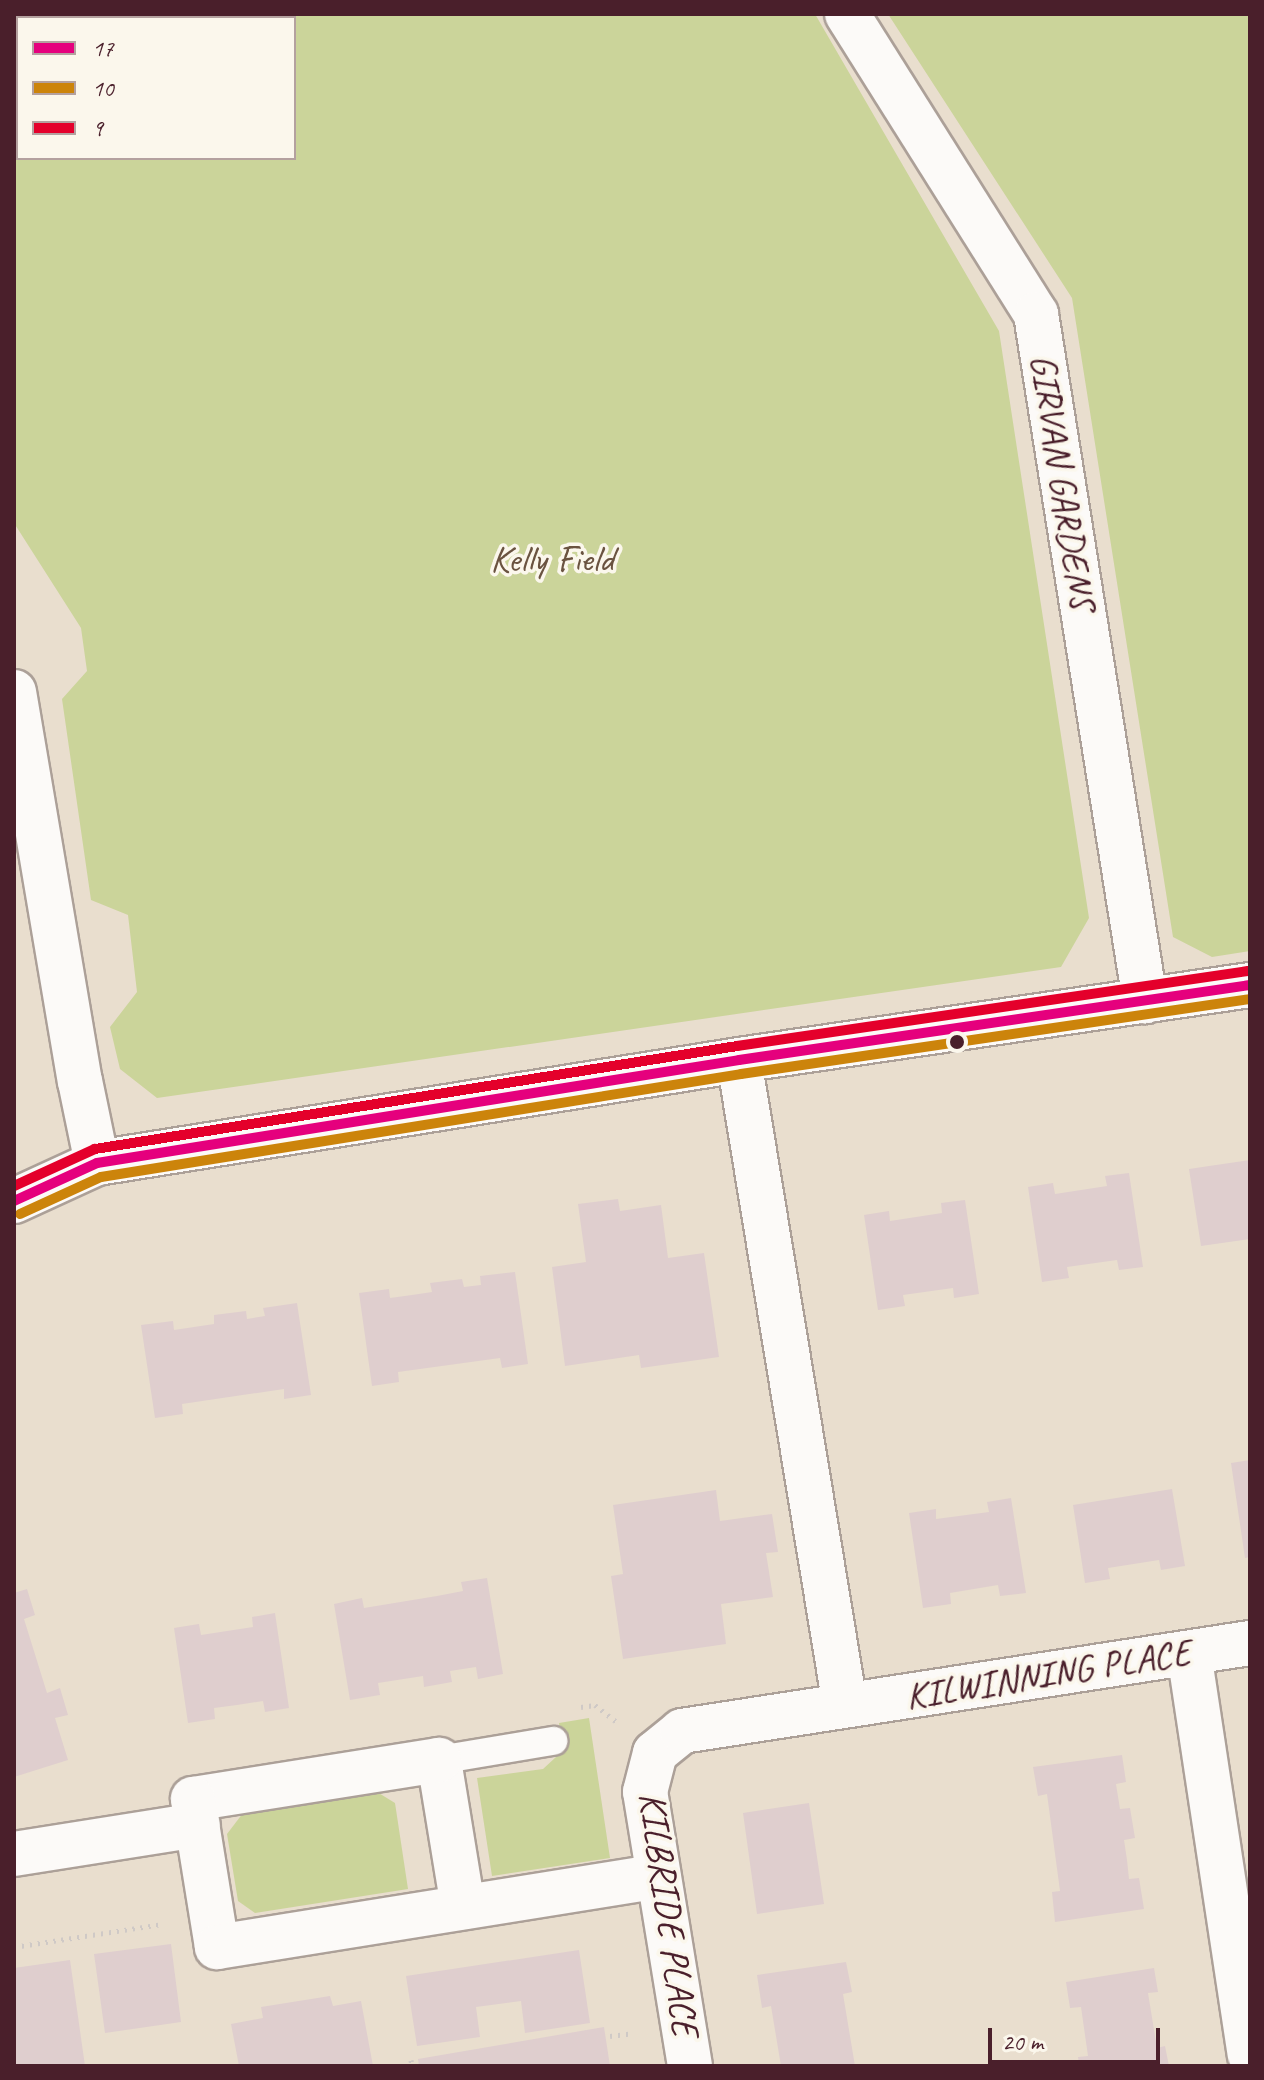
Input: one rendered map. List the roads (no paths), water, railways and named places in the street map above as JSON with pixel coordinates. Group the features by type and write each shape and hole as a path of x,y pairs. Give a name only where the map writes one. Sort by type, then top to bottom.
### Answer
{"street":[{"name":"GIRVAN GARDENS","path":"847,14 1036,314 1145,1001"},
{"path":"14,692 80,1081 97,1163"},
{"path":"14,1201 97,1163 739,1060 1250,985"},
{"path":"739,1060 845,1705"},
{"name":"KILWINNING PLACE","path":"845,1705 1250,1643"},
{"path":"1189,1653 1250,2054"},
{"name":"KILBRIDE PLACE","path":"690,2066 645,1792 655,1753 682,1731 845,1705"},
{"path":"463,1907 439,1760 193,1799 217,1947 658,1876"},
{"path":"14,1854 198,1825"}],"lane":[{"path":"439,1760 553,1741"}],"park label":[{"name":"Kelly Field","path":"552,559"}]}
